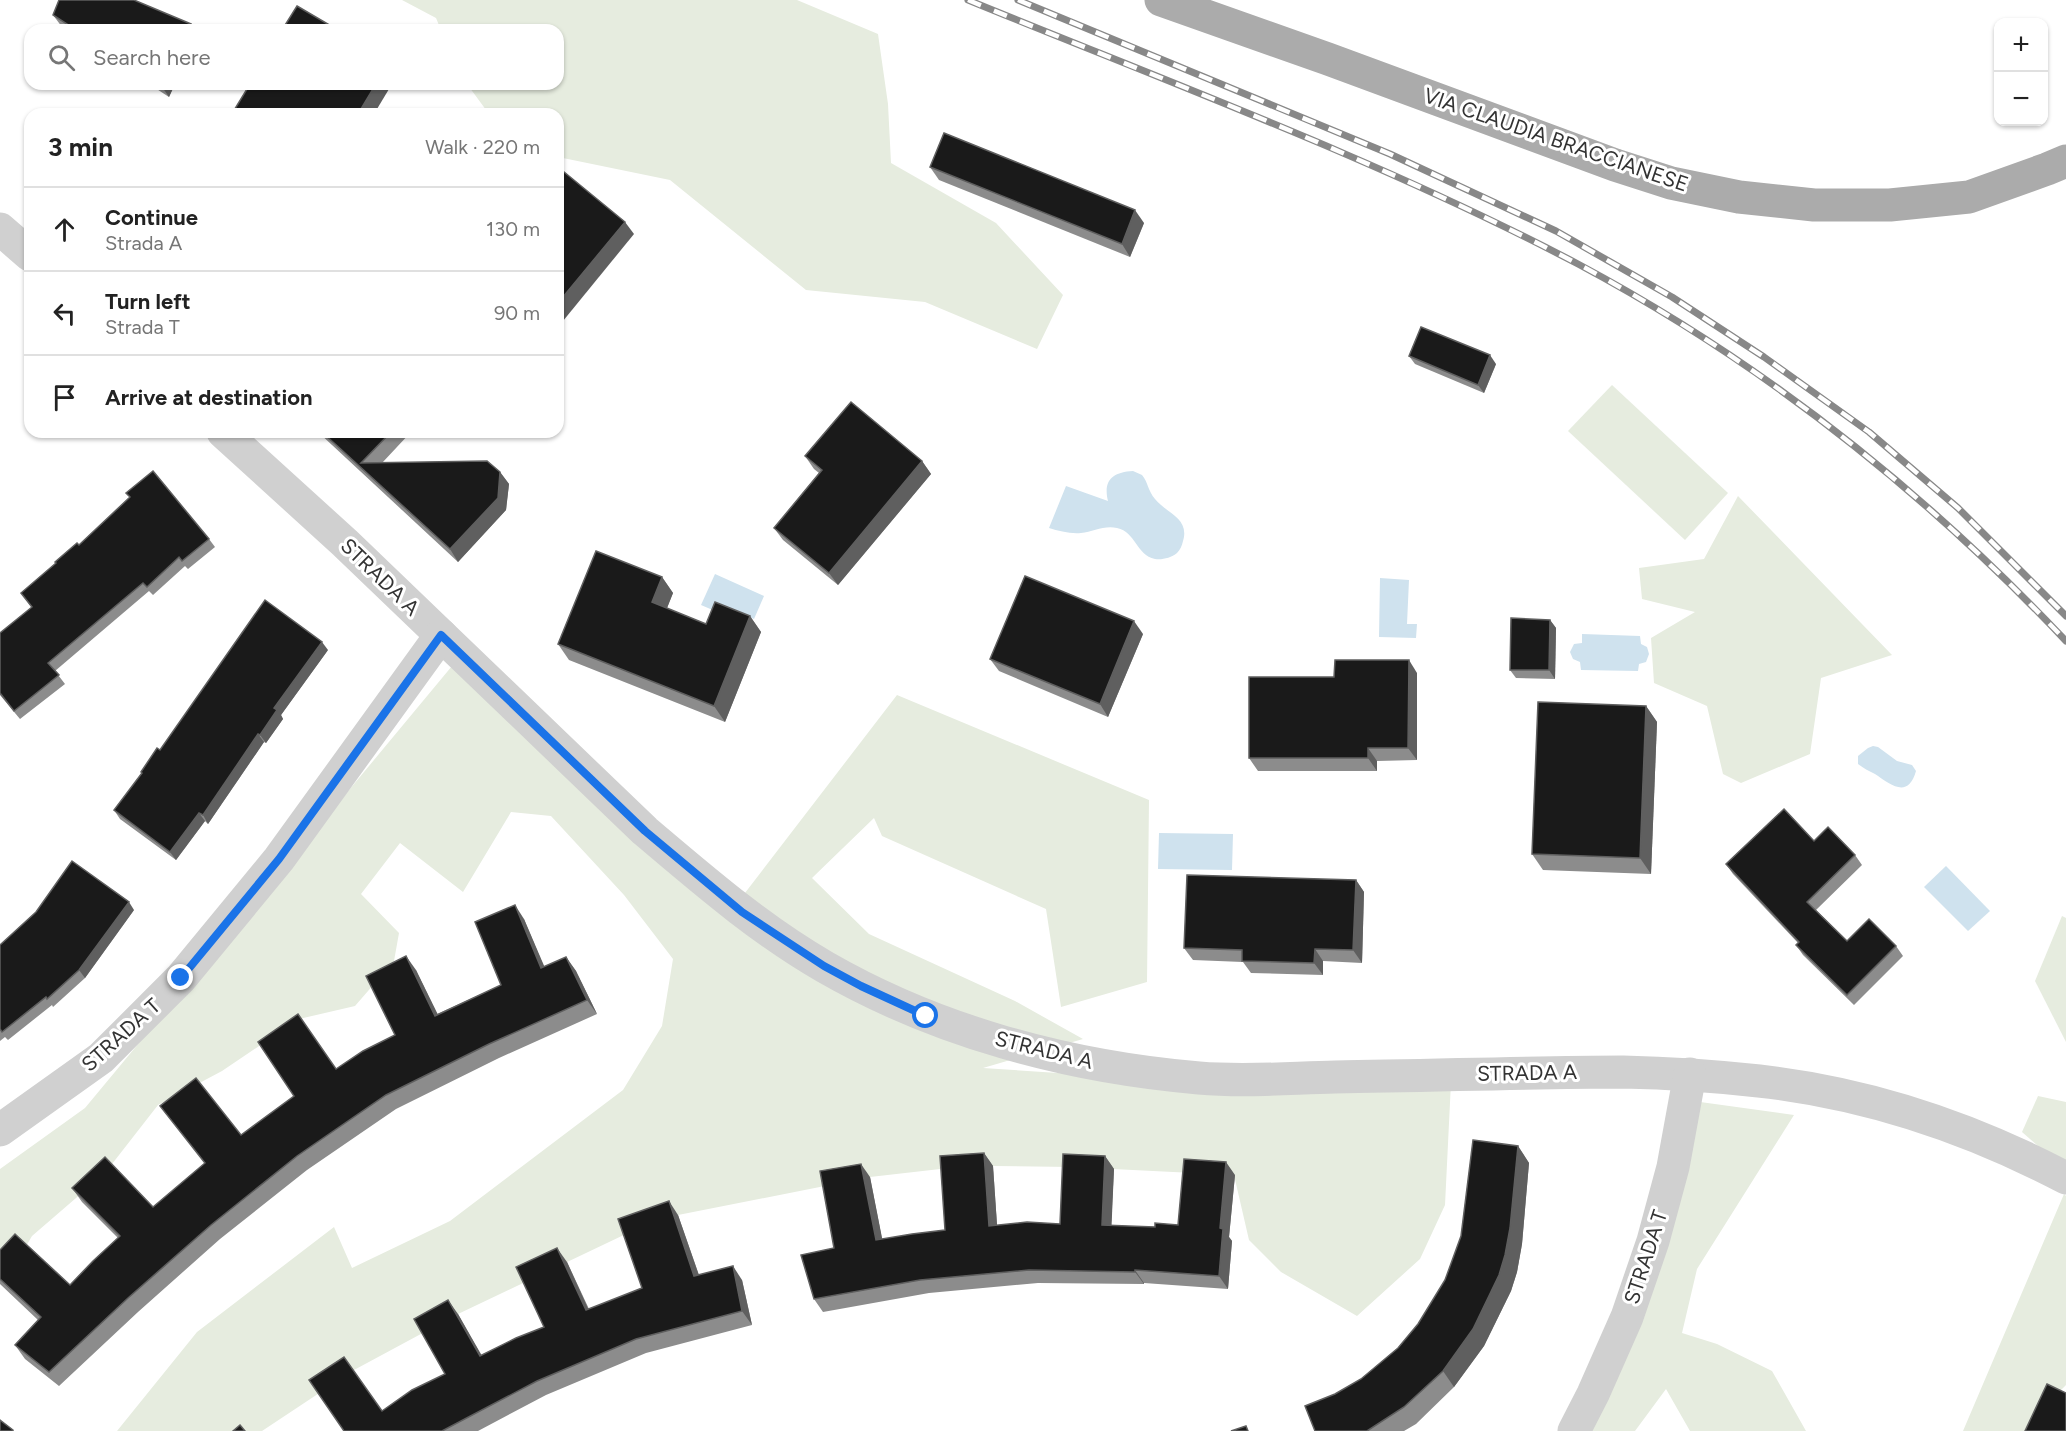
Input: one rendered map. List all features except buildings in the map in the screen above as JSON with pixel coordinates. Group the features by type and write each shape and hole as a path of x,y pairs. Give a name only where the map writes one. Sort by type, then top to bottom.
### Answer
{"main road":[{"name":"VIA CLAUDIA BRACCIANESE","path":"1161,0 1615,165 1671,183 1739,197 1814,205 1890,205 1969,197 2048,170 2066,160"}],"street":[{"path":"0,229 24,250"},
{"name":"STRADA A","path":"230,438 345,543 645,831 742,912 812,958 861,986 958,1028 1062,1056 1138,1070 1201,1078 1623,1072 1690,1074 1761,1081 1877,1104 2000,1146 2066,1178"},
{"name":"STRADA T","path":"0,1130 100,1058 181,978 279,859 441,635"},
{"name":"STRADA T","path":"1574,1431 1593,1394 1626,1317 1653,1241 1673,1167 1690,1074"}],"shaded area":[{"path":"402,0 797,0 878,34 888,104 891,163 996,223 1063,295 1037,349 925,302 806,290 670,180 564,158 564,108 485,108 471,90 564,90 564,24 438,24 436,18"},
{"path":"1612,385 1728,493 1685,540 1568,431"},
{"path":"1738,496 1892,655 1821,678 1810,754 1741,783 1723,774 1707,706 1654,683 1651,638 1695,612 1642,599 1639,568 1704,559"},
{"path":"452,666 728,915 897,695 1149,800 1147,982 1061,1007 1046,909 882,836 874,818 812,878 869,934 1015,1001 1083,1039 983,1068 1335,1091 1451,1082 1445,1205 1420,1259 1357,1316 1281,1272 1249,1240 1234,1175 1072,1167 993,1166 949,1168 870,1177 678,1215 628,1233 458,1314 354,1370 262,1431 117,1431 197,1332 334,1227 352,1268 450,1221 623,1090 662,1026 673,959 624,895 551,816 511,812 463,892 400,843 361,894 399,933 394,961 355,1006 299,1019 222,1071 158,1105 105,1173 32,1236 25,1248 0,1274 0,1169 85,1108"},
{"path":"2062,916 2066,918 2066,1042 2035,981"},
{"path":"2038,1096 2066,1102 2066,1167 2056,1162 2022,1132"},
{"path":"1693,1101 1794,1115 1697,1269 1682,1333 1717,1344 1772,1371 1806,1431 1690,1431 1666,1389 1635,1431 1586,1431"},
{"path":"2064,1194 2066,1196 2066,1385 2055,1396 2040,1431 1963,1431"}],"water":[{"path":"1133,471 1142,475 1155,499 1180,521 1183,527 1182,545 1175,555 1161,559 1149,557 1128,534 1117,528 1108,527 1077,533 1049,528 1066,486 1108,501 1107,488 1111,479 1120,473"},
{"path":"715,574 764,596 754,619 726,607 722,614 701,605"},
{"path":"1380,578 1409,580 1407,624 1417,624 1416,638 1379,637"},
{"path":"1582,634 1640,636 1641,644 1647,647 1649,654 1646,662 1639,664 1638,671 1581,670 1580,662 1573,659 1570,652 1574,644 1582,643"},
{"path":"1873,746 1878,747 1897,761 1912,765 1916,771 1913,780 1904,787 1898,787 1858,764 1858,756"},
{"path":"1159,833 1233,834 1232,870 1158,869"},
{"path":"1946,866 1990,911 1968,931 1924,887"}],"railway":[{"path":"968,0 1353,157 1504,227 1578,264 1645,302 1775,386 1897,481 1955,532 2066,641"},
{"path":"1018,0 1390,154 1556,231 1672,297 1764,357 1869,432 1958,508 2066,616"}],"route":[{"path":"181,978 279,859 441,635 645,831 742,912 824,966 926,1016"}]}
